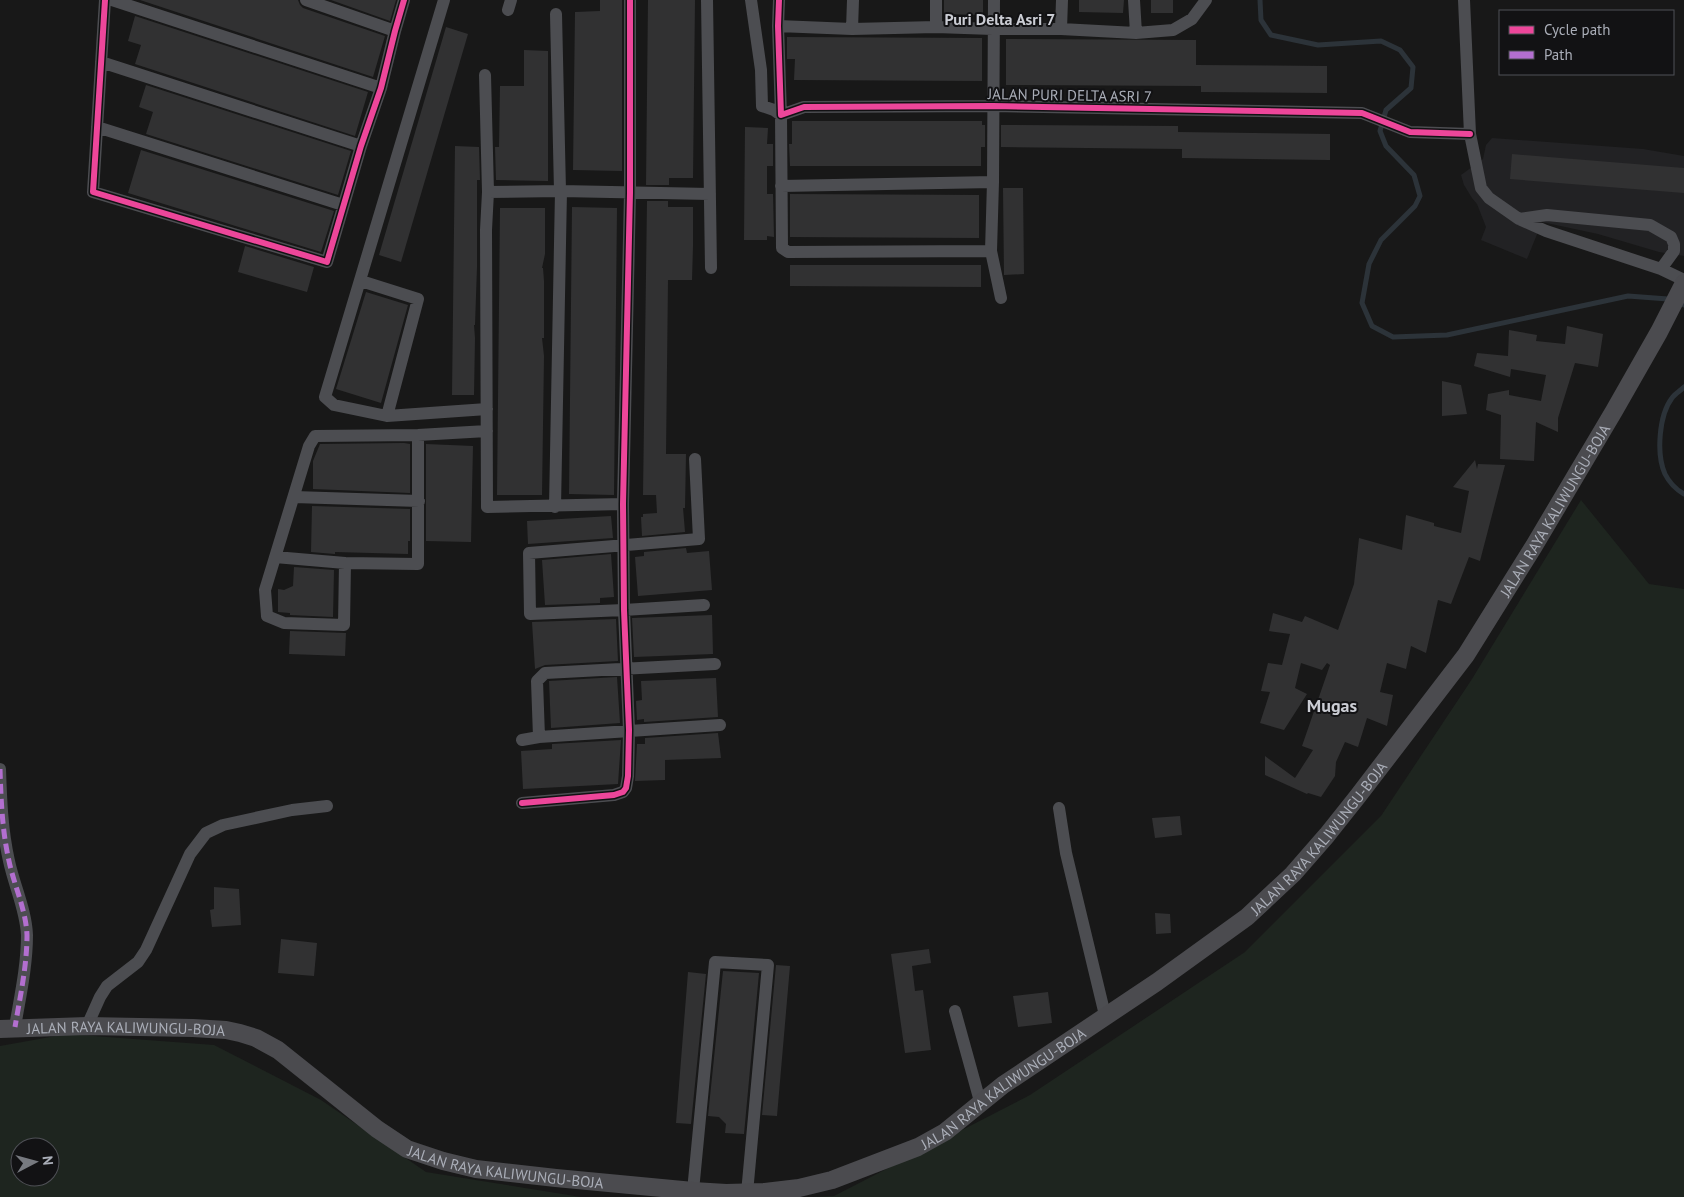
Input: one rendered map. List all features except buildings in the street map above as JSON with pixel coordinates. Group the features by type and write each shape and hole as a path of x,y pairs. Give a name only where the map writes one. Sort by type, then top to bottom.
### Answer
{"main road":[{"name":"JALAN RAYA KALIWUNGU-BOJA","path":"8,1028 87,1026 226,1030 256,1038 278,1050 396,1142 422,1154 476,1169 693,1191 747,1192 799,1188 832,1180 918,1147 945,1132 1003,1085 1157,982 1247,917 1293,874 1327,836 1466,655 1534,546 1659,332 1682,285"}],"street":[{"path":"105,0 93,192 327,262 343,205 381,88 404,0"},
{"path":"112,0 381,88"},
{"path":"306,0 395,31"},
{"path":"444,0 325,397 334,405 387,416 487,408"},
{"path":"522,803 614,795 623,792 628,784 629,730 624,610 623,504 630,193 630,0"},
{"path":"707,0 711,268"},
{"path":"751,0 761,70 762,106 774,110 782,116"},
{"path":"779,0 778,26 782,116 782,248 788,252 991,251"},
{"path":"852,29 853,0"},
{"path":"936,0 936,27"},
{"name":"JALAN PURI DELTA ASRI 7","path":"994,0 991,251 1001,298"},
{"path":"1061,29 1062,0"},
{"path":"1134,0 1136,33"},
{"path":"778,26 852,29 936,27 1061,29 1136,33 1173,30 1192,19 1206,0"},
{"path":"1464,0 1470,134 1481,188 1488,198 1519,220 1546,231 1661,269 1682,285"},
{"path":"555,507 561,191 556,14"},
{"path":"101,62 362,146"},
{"path":"485,75 488,192 486,230 487,507 623,504"},
{"name":"JALAN PURI DELTA ASRI 7","path":"782,116 804,107 992,106 1362,112 1410,132 1470,134"},
{"path":"97,127 343,205"},
{"path":"781,186 993,182"},
{"path":"488,192 561,191 710,194"},
{"path":"1519,220 1547,215 1650,225 1671,237 1674,244 1674,251 1661,269"},
{"path":"361,281 418,299 387,416"},
{"path":"345,563 344,625 284,623 267,616 265,590 310,446 315,436 418,435 487,431"},
{"path":"274,558 345,563 418,564 418,435"},
{"path":"695,459 699,539 529,553 530,614 704,605"},
{"path":"294,497 419,501"},
{"path":"539,737 537,681 544,673 715,664"},
{"path":"522,740 629,730 720,725"},
{"path":"0,769 3,829 9,860 23,909 26,935 24,969 8,1028"},
{"path":"87,1026 107,986 138,962 146,950 190,854 206,834 223,825 292,810 327,806"},
{"path":"1059,808 1066,853 1105,1015"},
{"path":"693,1191 715,962 768,965 747,1192"},
{"path":"955,1011 980,1105"}],"shaded area":[{"path":"1492,138 1643,149 1684,156 1684,256 1659,252 1598,234 1542,222 1527,259 1481,240 1486,227 1477,204 1464,185 1461,175 1483,159 1486,145"},
{"path":"1581,500 1649,584 1684,589 1684,1197 813,1197 834,1196 1030,1095 1245,952 1381,816 1472,679"},
{"path":"67,1034 214,1045 321,1100 426,1172 581,1197 0,1197 0,1046"}],"waterway":[{"path":"1260,0 1261,20 1271,35 1318,45 1381,41 1400,50 1413,67 1411,88 1386,110 1380,131 1386,146 1414,175 1420,196 1415,206 1381,240 1369,264 1362,303 1372,326 1393,337 1447,335 1628,296 1668,299 1684,305"},
{"path":"1684,387 1673,397 1668,405 1664,414 1660,435 1660,456 1665,474 1673,486 1684,494"}],"marked path":[{"path":"0,769 5,838 27,935 25,970 15,1027"}],"cycle path":[{"path":"105,0 93,192 327,262 361,146 381,88 404,0"},
{"path":"522,803 614,795 623,792 626,788 628,776 629,730 624,610 623,504 630,193 630,0"},
{"path":"779,0 781,115 804,107 993,106 1362,113 1410,132 1470,134"}],"district":[{"name":"Puri Delta Asri 7","path":"1000,19"},
{"name":"Mugas","path":"1332,705"}]}
